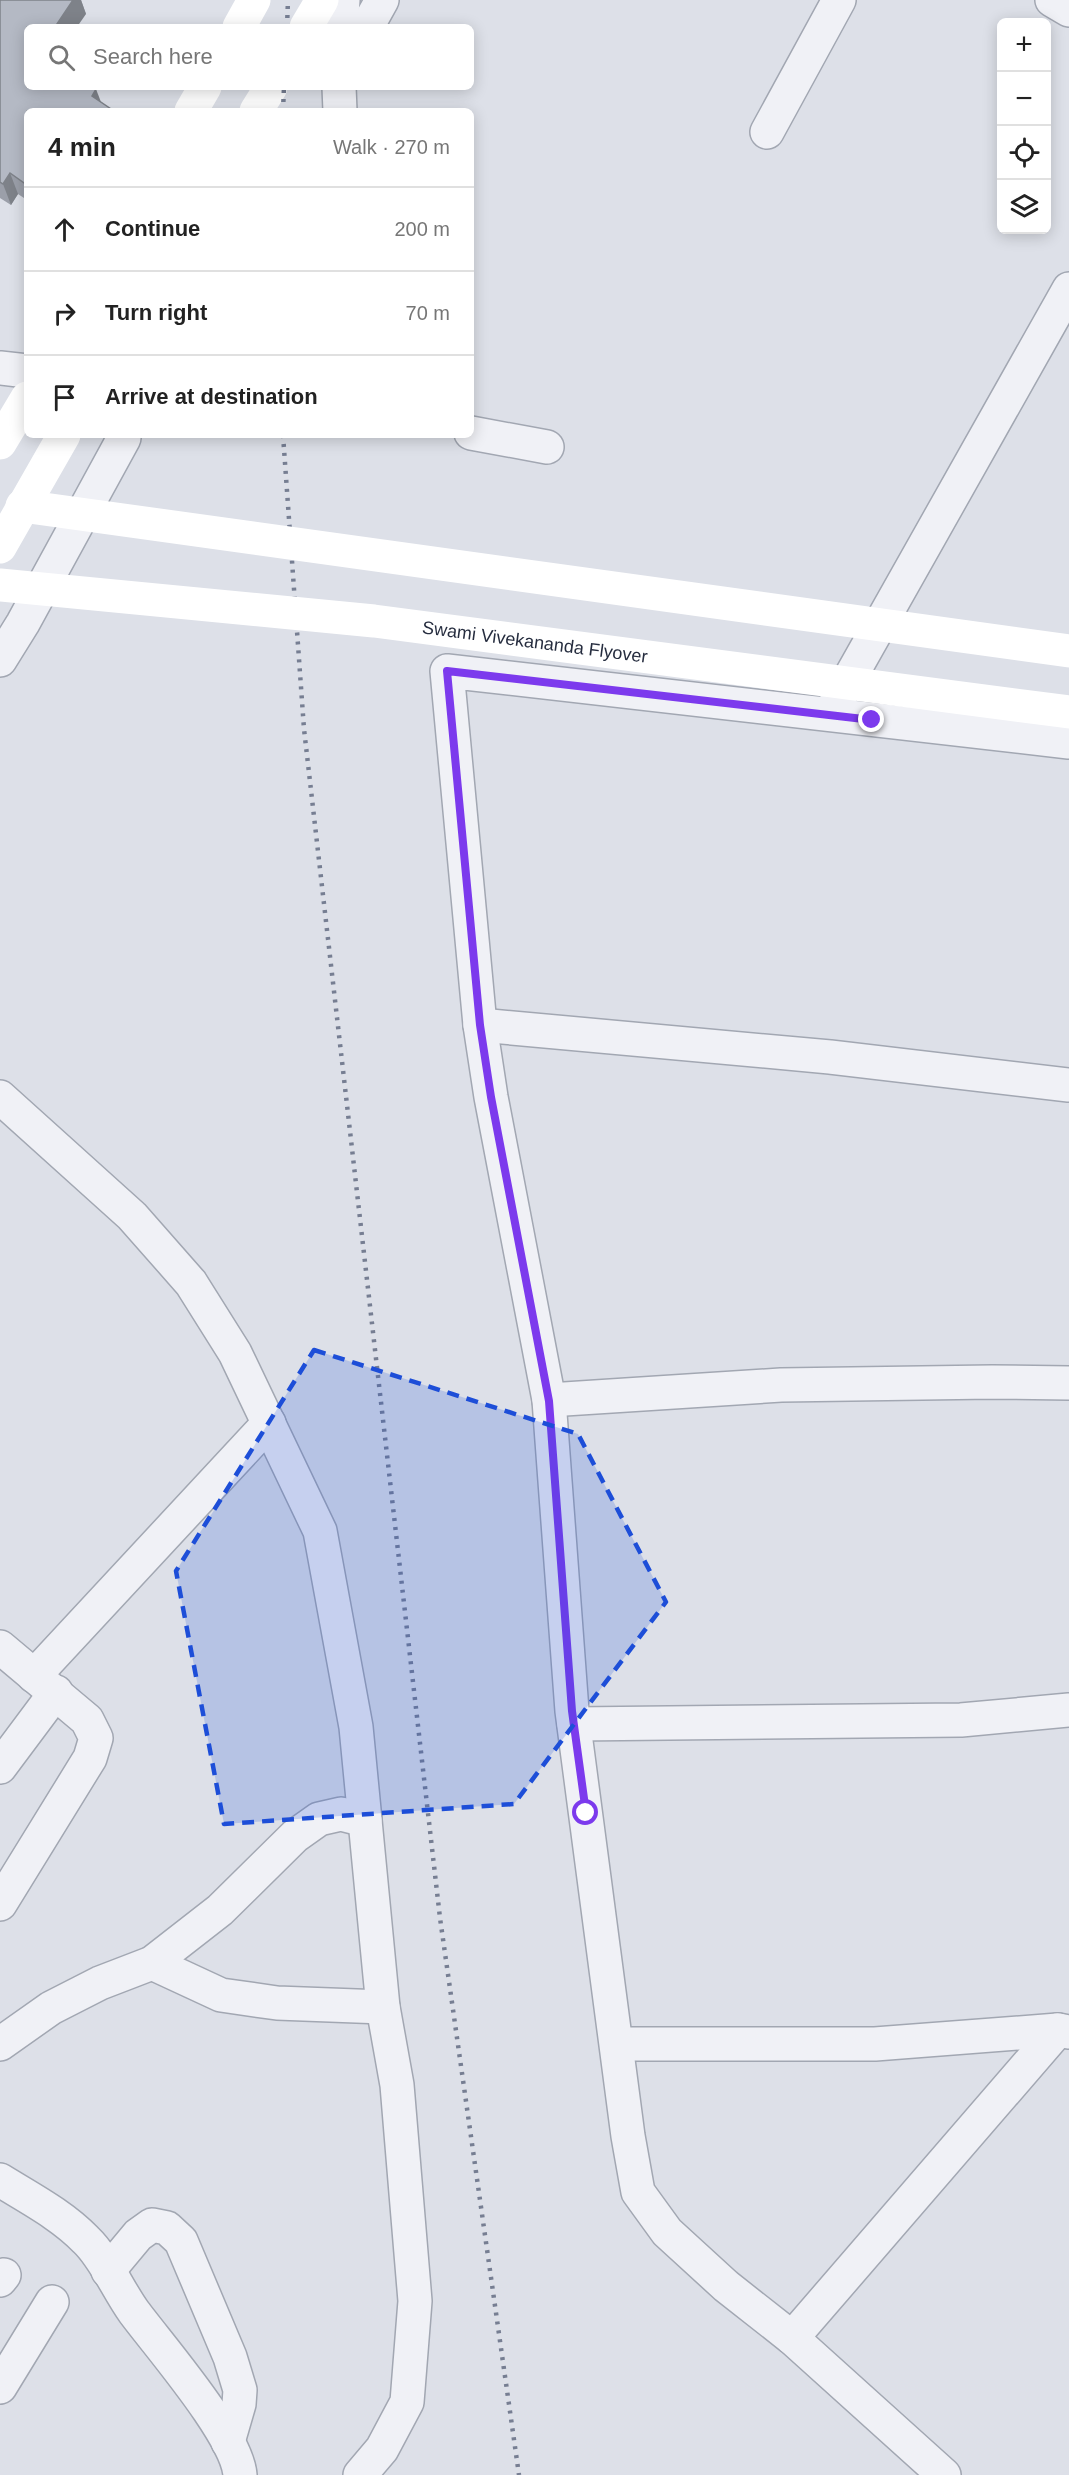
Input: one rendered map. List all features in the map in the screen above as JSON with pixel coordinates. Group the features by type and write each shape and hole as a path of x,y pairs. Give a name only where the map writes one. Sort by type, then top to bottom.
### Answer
{"main road":[{"path":"241,24 254,0"},
{"path":"308,24 322,0"},
{"path":"193,108 203,90"},
{"path":"258,108 269,90"},
{"path":"0,442 24,403"},
{"path":"0,547 11,501 62,438"},
{"path":"11,501 1069,651"},
{"name":"Swami Vivekananda Flyover","path":"0,585 374,621 1069,712"}],"street":[{"path":"341,24 343,0"},
{"path":"369,24 382,0"},
{"path":"767,132 839,0"},
{"path":"1052,0 1069,10"},
{"path":"339,90 340,108"},
{"path":"828,715 1069,290"},
{"path":"0,368 24,371"},
{"path":"474,434 547,447"},
{"path":"0,660 23,623 121,438"},
{"path":"944,2475 792,2338 726,2286 667,2232 638,2192 628,2136 574,1724 549,1401 491,1097 480,1025 447,671 1069,742"},
{"path":"480,1025 830,1057 1069,1084"},
{"path":"0,1096 132,1216 191,1282 235,1353 320,1531 357,1727 383,2007 397,2085 415,2301 408,2402 382,2449 360,2475"},
{"path":"549,1401 781,1385 1069,1383"},
{"path":"0,1767 21,1670 269,1423"},
{"path":"0,1904 90,1758 96,1738 87,1720 21,1670"},
{"path":"574,1724 961,1720 1069,1710"},
{"path":"0,2044 51,2008 100,1983 152,1963 220,1910 295,1836 319,1819 341,1814 366,1820"},
{"path":"152,1963 221,1995 277,2003 383,2007"},
{"path":"617,2044 875,2044 1064,2031"},
{"path":"792,2338 1064,2031"},
{"path":"0,2180 48,2210 87,2241 133,2311 181,2372 228,2442 240,2475"},
{"path":"108,2271 138,2235 152,2225 167,2228 181,2241 230,2357 240,2390 239,2404 228,2442"},
{"path":"0,2387 51,2302"}],"highlighted area":[{"path":"314,1350 578,1434 666,1602 514,1804 224,1824 176,1571"}],"building":[{"path":"0,0 73,0 57,24 24,24 24,90 95,90 92,96 110,108 24,108 24,183 10,173 3,184 0,182"}],"railway":[{"path":"287,24 288,0"},
{"path":"283,108 284,90"},
{"path":"283,438 304,729 440,1918 519,2475"}],"route":[{"path":"586,1813 572,1711 549,1401 491,1097 480,1025 447,671 872,720"}]}
